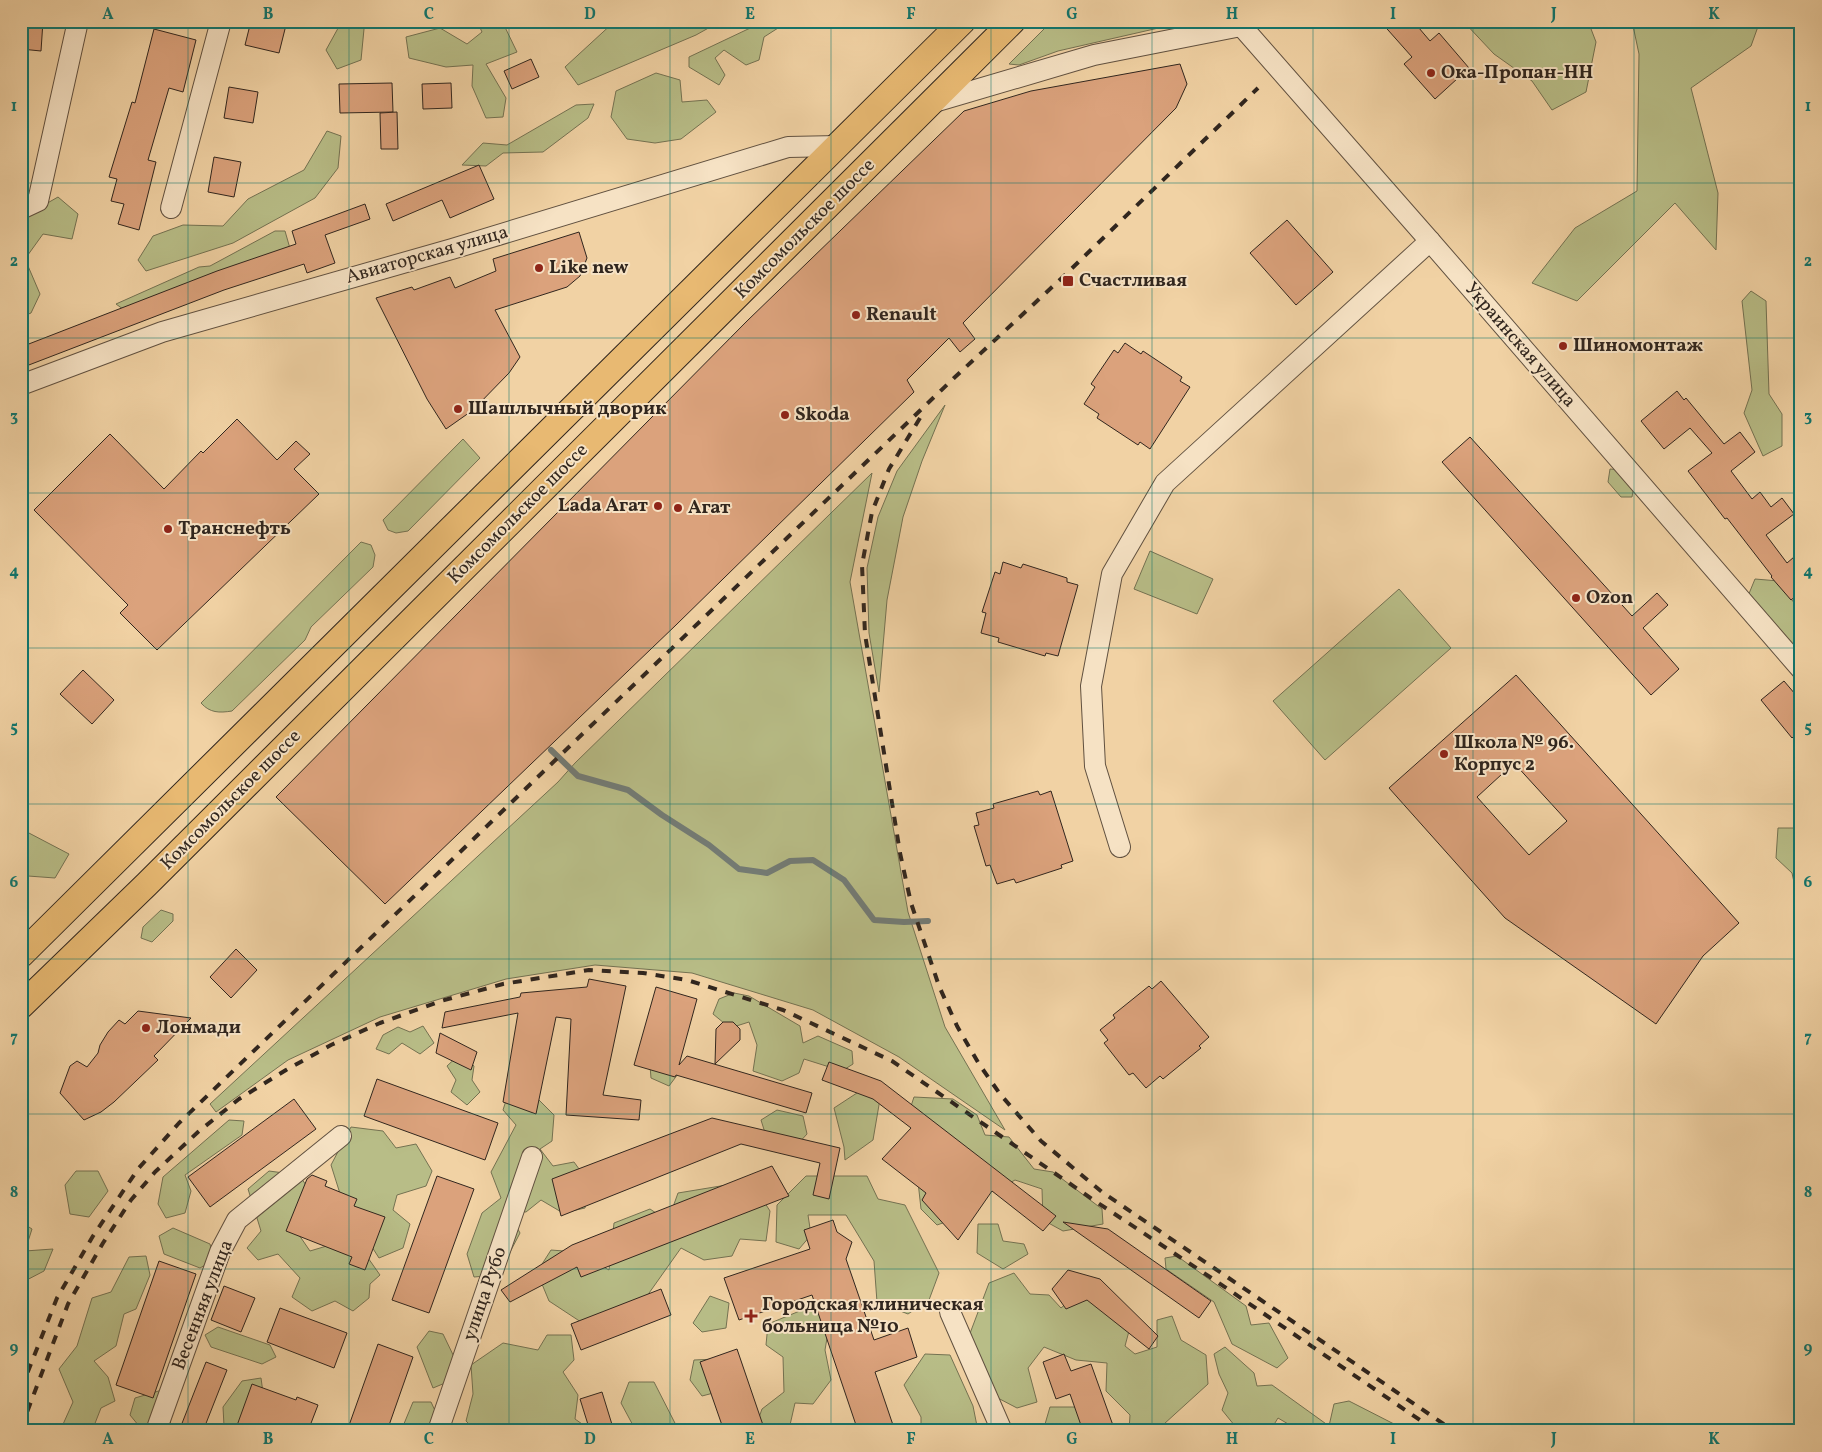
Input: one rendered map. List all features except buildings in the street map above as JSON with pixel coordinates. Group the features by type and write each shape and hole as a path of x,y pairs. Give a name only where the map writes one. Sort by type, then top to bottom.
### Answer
{"main road":[{"name":"Комсомольское шоссе","path":"21,955 963,21"},
{"name":"Комсомольское шоссе","path":"21,1006 168,863 1013,21"}],"street":[{"path":"30,205 78,21"},
{"path":"171,208 221,21"},
{"path":"930,103 1094,55 1239,24"},
{"name":"Украинская улица","path":"1239,24 1430,241 1801,670"},
{"name":"Авиаторская улица","path":"21,385 162,332 452,249 788,148 838,146"},
{"path":"1120,847 1095,766 1091,686 1112,574 1165,483 1430,241"},
{"name":"Весенняя улица","path":"156,1431 220,1252 237,1220 341,1136"},
{"name":"улица Рубо","path":"438,1431 532,1157"},
{"path":"950,1312 1002,1431"}],"green space":[{"path":"342,21 362,21 364,29 361,60 337,69 326,50"},
{"path":"477,21 502,21 517,52 486,64 506,98 503,117 486,118 472,86 473,65 446,67 409,58 406,37 440,28 467,44 482,32"},
{"path":"615,21 721,21 696,35 578,85 565,67"},
{"path":"765,21 789,21 764,37 759,60 746,65 724,50 715,58 725,75 719,85 689,67 689,57"},
{"path":"1052,21 1178,21 1176,24 1058,51 1019,65 1009,64"},
{"path":"1463,21 1588,21 1596,42 1586,92 1552,110 1532,81 1494,54"},
{"path":"1632,21 1760,21 1751,46 1691,88 1718,193 1716,250 1675,203 1577,301 1532,283 1575,228 1637,191 1639,54"},
{"path":"656,73 680,80 682,102 707,100 716,112 681,139 655,143 627,139 611,117 616,91"},
{"path":"594,104 588,118 543,152 503,153 486,166 462,165 483,143 507,145 576,105"},
{"path":"327,131 341,136 338,168 315,198 233,243 146,271 138,260 153,236 183,225 223,226 248,199 304,170"},
{"path":"58,197 78,214 72,239 43,234 25,259 40,294 31,313 21,317 21,201 37,209"},
{"path":"275,231 285,231 291,252 273,264 212,273 210,285 127,312 116,304 199,267 210,266"},
{"path":"1751,291 1766,301 1769,394 1782,414 1782,446 1763,456 1744,413 1752,390 1742,301"},
{"path":"945,405 922,461 903,517 887,600 879,692 869,633 867,568 878,517 897,471"},
{"path":"463,439 480,458 408,531 396,533 388,530 383,520"},
{"path":"1610,469 1622,470 1634,485 1632,497 1621,497 1608,482"},
{"path":"872,473 850,582 908,912 945,1027 1005,1130 899,1057 813,1010 692,973 595,965 506,979 380,1017 288,1060 216,1112 210,1104 558,782 575,763"},
{"path":"361,542 371,545 375,555 373,567 311,627 305,640 232,711 215,711 204,706 201,703"},
{"path":"1150,551 1213,579 1197,614 1134,589"},
{"path":"1755,579 1779,581 1801,613 1801,648 1792,648 1748,596"},
{"path":"1399,589 1451,648 1325,760 1273,701"},
{"path":"1778,828 1801,828 1801,898 1797,896 1792,873 1776,858"},
{"path":"27,832 69,854 55,878 28,876 25,900 21,902 21,837"},
{"path":"161,910 173,914 173,921 152,942 141,938 143,927"},
{"path":"734,993 749,996 800,1026 803,1043 818,1036 852,1051 853,1064 842,1071 804,1059 799,1073 782,1081 753,1071 757,1045 749,1022 730,1028 713,1014 719,999"},
{"path":"423,1026 434,1043 420,1054 402,1043 389,1054 376,1049 383,1035 398,1027 410,1032"},
{"path":"677,1051 681,1070 669,1086 651,1078 649,1054"},
{"path":"461,1053 474,1066 472,1080 480,1092 467,1105 451,1092 456,1080 447,1066"},
{"path":"509,1091 530,1091 554,1115 552,1141 540,1149 553,1166 574,1162 590,1184 585,1208 563,1213 541,1200 526,1212 508,1211 520,1233 498,1275 474,1277 467,1254 482,1213 501,1198 491,1172 516,1125 503,1110"},
{"path":"860,1091 880,1099 873,1140 845,1160 844,1147 834,1108"},
{"path":"914,1097 953,1099 977,1115 985,1135 1009,1137 1034,1169 1053,1172 1102,1209 1103,1224 1063,1231 1043,1220 1042,1189 1015,1180 999,1189 971,1167 954,1219 937,1225 921,1209 910,1109"},
{"path":"777,1110 803,1116 807,1134 796,1146 766,1136 761,1120"},
{"path":"229,1120 244,1121 242,1135 185,1175 191,1191 185,1213 166,1218 158,1204 163,1177"},
{"path":"351,1127 383,1131 396,1148 416,1144 432,1171 426,1186 397,1195 393,1210 410,1224 403,1248 379,1258 342,1200 331,1165"},
{"path":"76,1171 98,1171 108,1191 89,1217 70,1214 65,1185"},
{"path":"269,1171 299,1175 313,1195 297,1232 310,1251 330,1245 366,1255 380,1275 370,1284 369,1298 353,1311 335,1301 312,1311 292,1297 300,1278 278,1254 258,1260 247,1248 261,1231 248,1189"},
{"path":"806,1176 867,1176 878,1199 905,1205 939,1273 929,1300 908,1314 877,1302 874,1261 846,1215 808,1215 811,1235 799,1249 776,1242 777,1205"},
{"path":"751,1181 770,1211 766,1241 740,1239 732,1256 704,1260 681,1248 642,1303 584,1324 549,1301 537,1272 551,1250 576,1252 609,1270 614,1223 650,1209 668,1221 678,1193"},
{"path":"21,1222 32,1229 25,1251 53,1249 44,1271 21,1283"},
{"path":"978,1224 998,1224 1003,1241 1024,1244 1028,1254 1003,1269 977,1253"},
{"path":"173,1228 210,1244 214,1260 200,1268 164,1254 159,1236"},
{"path":"146,1256 150,1275 136,1309 124,1314 116,1346 94,1361 108,1377 115,1401 101,1408 92,1431 60,1431 73,1402 59,1369 77,1346 92,1298 111,1292 129,1257"},
{"path":"1177,1256 1246,1306 1251,1325 1269,1323 1288,1358 1277,1368 1232,1344 1214,1302 1166,1269 1165,1258"},
{"path":"1014,1273 1030,1294 1049,1295 1061,1308 1084,1288 1133,1316 1125,1346 1135,1354 1157,1347 1157,1320 1172,1316 1181,1340 1206,1355 1208,1384 1164,1424 1162,1431 1129,1431 1130,1415 1106,1391 1107,1363 1076,1360 1044,1347 1028,1368 1037,1402 1017,1408 994,1396 969,1336 989,1283"},
{"path":"710,1296 729,1303 726,1328 702,1332 693,1323"},
{"path":"807,1308 830,1320 825,1350 831,1380 813,1404 795,1403 790,1425 776,1430 770,1429 757,1423 762,1409 784,1392 783,1357 766,1345 768,1324"},
{"path":"218,1327 270,1345 276,1357 262,1364 211,1347 205,1335"},
{"path":"429,1331 443,1334 456,1361 450,1381 433,1388 417,1347"},
{"path":"547,1335 571,1335 574,1360 563,1372 578,1395 575,1419 592,1431 476,1431 466,1421 473,1394 471,1365 503,1343 538,1350"},
{"path":"1225,1347 1254,1373 1257,1386 1272,1385 1329,1426 1334,1404 1349,1401 1394,1424 1396,1431 1300,1431 1278,1418 1270,1431 1239,1431 1222,1410 1228,1393 1219,1374 1214,1354"},
{"path":"925,1354 950,1355 973,1406 978,1431 921,1431 921,1417 904,1385"},
{"path":"717,1359 721,1391 702,1396 690,1380 694,1360"},
{"path":"261,1378 264,1400 241,1429 224,1426 223,1407 242,1381"},
{"path":"629,1382 654,1382 679,1431 636,1431 621,1403"},
{"path":"162,1390 167,1414 173,1429 172,1431 143,1431 130,1415 135,1398"},
{"path":"413,1402 431,1402 438,1417 435,1431 401,1431"},
{"path":"1050,1407 1077,1407 1105,1431 1043,1431"},
{"path":"828,1424 844,1431 811,1431"}],"waterway":[{"path":"551,750 578,776 628,790 662,815 709,845 739,869 767,873 790,861 813,860 844,880 874,920 928,921"}],"railway":[{"path":"21,1389 57,1298 93,1236 138,1169 179,1123 1258,88"},
{"path":"920,418 889,469 872,512 862,565 865,634 900,853 911,903 939,986 957,1026 979,1064 1000,1094 1041,1141 1102,1192 1454,1431"},
{"path":"21,1428 68,1304 103,1243 131,1200 155,1172 198,1132 239,1099 286,1070 331,1045 380,1023 441,1001 503,984 589,970 643,973 687,980 783,1010 892,1061 1095,1201 1436,1431"}],"place":[{"name":"Ока-Пропан-НН","path":"1431,73"},
{"name":"Like new","path":"539,268"},
{"name":"Счастливая","path":"1068,281"},
{"name":"Renault","path":"856,315"},
{"name":"Шиномонтаж","path":"1563,346"},
{"name":"Шашлычный дворик","path":"458,409"},
{"name":"Skoda","path":"785,415"},
{"name":"Lada Агат","path":"658,506"},
{"name":"Агат","path":"678,508"},
{"name":"Транснефть","path":"168,529"},
{"name":"Ozon","path":"1576,598"},
{"name":"Школа № 96. Корпус 2","path":"1444,754"},
{"name":"Лонмади","path":"146,1028"},
{"name":"Городская клиническая больница №10","path":"751,1316"}]}
